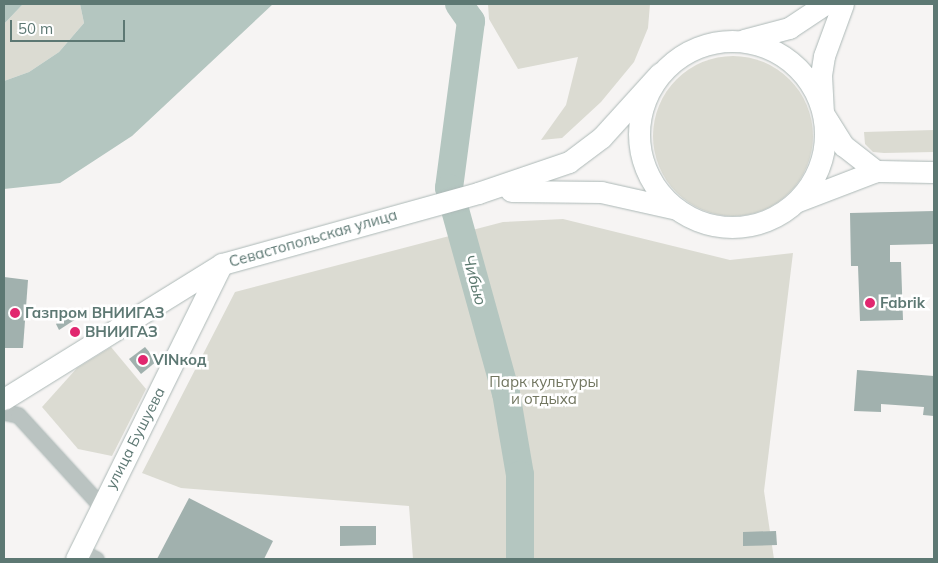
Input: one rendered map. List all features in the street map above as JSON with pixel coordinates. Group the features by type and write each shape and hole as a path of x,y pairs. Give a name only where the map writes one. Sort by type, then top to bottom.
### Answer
{"main road":[{"path":"740,40 789,28 825,4"},
{"path":"796,202 815,176 825,145 821,74 824,56 843,4"},
{"path":"740,40 768,47 793,63 812,86 823,113 844,146 876,171"},
{"name":"Севастопольская улица","path":"4,399 222,264 418,208 478,193 557,168 581,155 609,130 660,73 692,50 710,42 740,40"},
{"path":"660,73 643,108 639,127 641,156 654,186 677,209 706,224 738,227 769,220 796,202 876,171 934,172"},
{"name":"Севастопольская улица","path":"478,193 577,190 626,197 677,209"},
{"name":"улица Бушуева","path":"84,556 101,506 222,264"}],"street":[{"path":"4,412 18,415 101,506"}],"green space":[{"path":"23,4 80,4 84,23 59,52 29,72 4,81 4,24"},
{"path":"488,4 650,4 648,28 634,62 601,102 562,138 541,140 566,105 578,57 518,69 489,19"},
{"path":"741,56 771,65 790,79 800,91 807,105 812,120 812,152 807,167 800,181 790,193 778,203 756,213 741,216 725,216 710,213 688,203 666,181 654,152 653,128 656,113 666,91 688,69 717,57"},
{"path":"934,130 934,152 873,152 865,144 864,132"},
{"name":"Парк культуры и отдыха","path":"563,219 730,260 793,253 764,491 774,559 413,559 409,506 181,488 142,473 235,292 503,222"},
{"path":"111,347 146,389 112,456 78,449 42,407 77,368"}],"shaded area":[{"path":"4,4 23,4 4,24"},
{"path":"80,4 273,4 132,136 60,183 4,189 4,81 29,72 59,52 84,23"}],"building":[{"path":"934,211 934,244 890,245 890,262 901,262 903,320 860,321 858,266 851,266 850,213"},
{"name":"Газпром ВНИИГАЗ","path":"4,277 28,280 23,348 4,348"},
{"path":"73,313 76,319 59,330 56,324"},
{"name":"VINкод","path":"145,347 157,361 141,374 129,359"},
{"path":"857,370 934,376 934,416 923,415 924,407 881,404 881,412 854,411"},
{"path":"189,498 273,541 264,559 157,559"},
{"path":"340,526 376,526 376,545 340,546"},
{"path":"776,531 777,545 743,546 743,532"}],"waterway":[{"name":"Чибью","path":"459,4 471,21 449,188 506,393 520,475 520,559"}],"place":[{"name":"Fabrik","path":"870,303"},
{"name":"Газпром ВНИИГАЗ","path":"15,313"},
{"name":"ВНИИГАЗ","path":"75,332"},
{"name":"VINкод","path":"143,360"}]}
